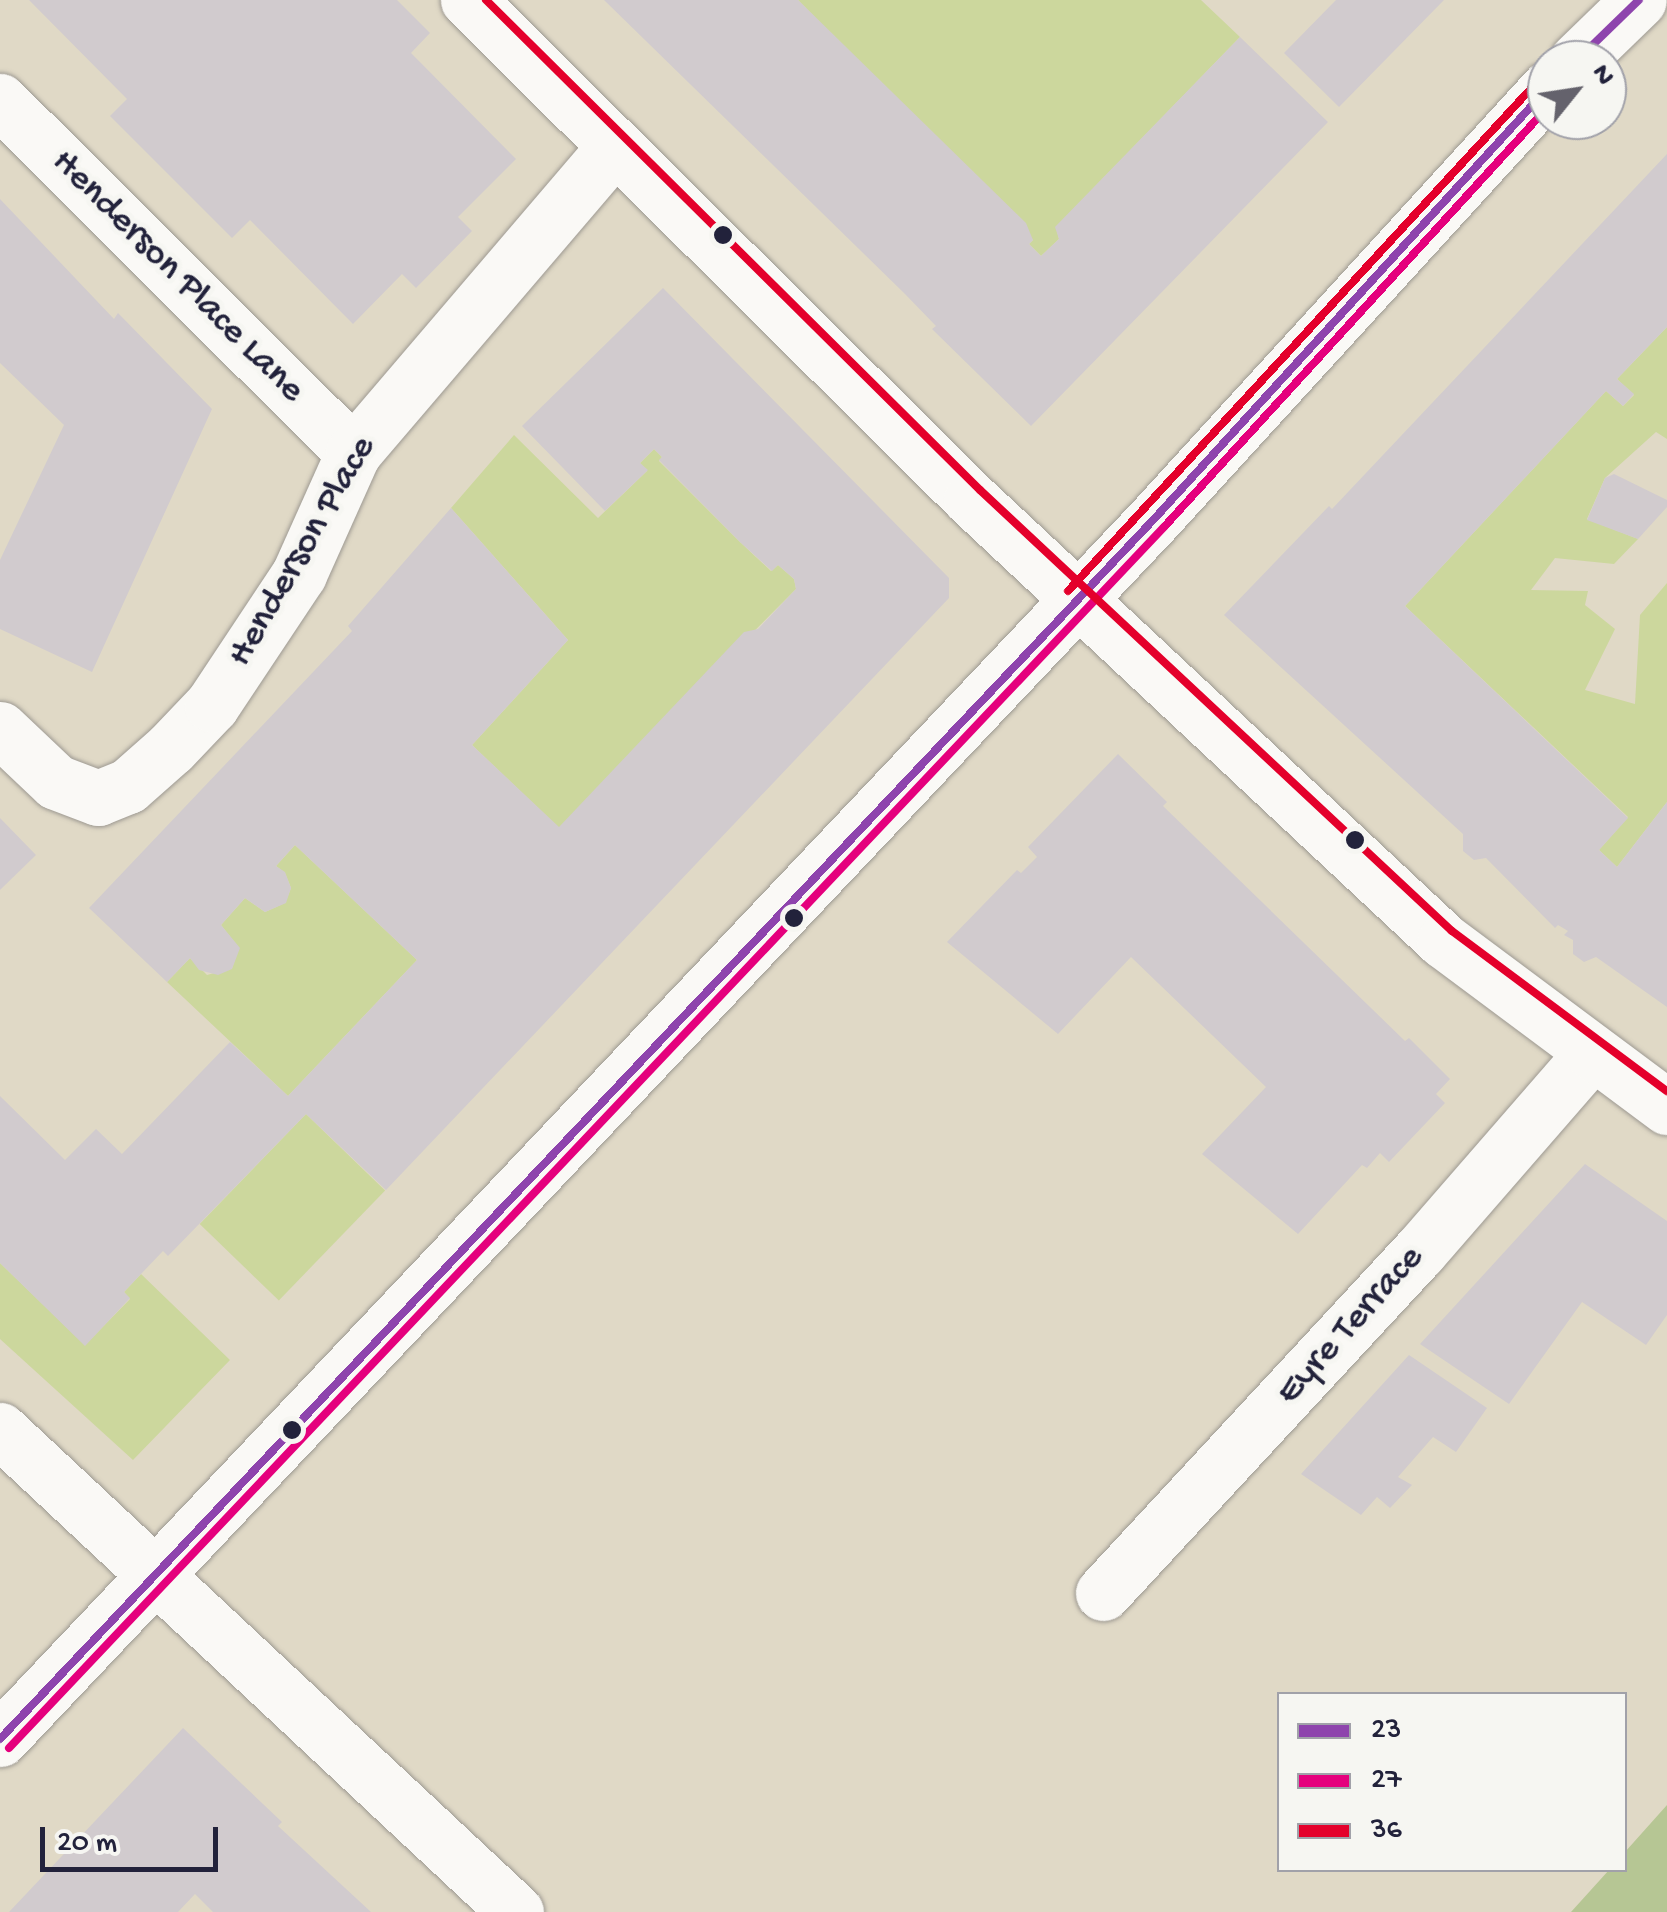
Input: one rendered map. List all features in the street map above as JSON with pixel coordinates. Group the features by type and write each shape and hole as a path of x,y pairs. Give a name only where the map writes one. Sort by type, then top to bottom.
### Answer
{"street":[{"path":"468,0 614,149 1077,599 1444,942 1667,1107"},
{"path":"1598,40 1639,0"},
{"name":"Henderson Place Lane","path":"0,102 353,453"},
{"path":"0,1739 1077,599 1527,112"},
{"name":"Henderson Place","path":"0,729 42,772 75,792 98,798 128,786 212,705 244,658 299,574 353,453 614,149"},
{"name":"Eyre Terrace","path":"1104,1593 1420,1252 1592,1053"},
{"path":"0,1430 516,1912"}],"green space":[{"path":"798,0 1201,0 1240,37 1056,227 1059,239 1041,256 1029,244 1033,240"},
{"path":"1667,327 1667,439 1656,432 1605,478 1587,519 1638,539 1614,564 1555,558 1531,590 1588,591 1585,605 1615,629 1585,690 1635,704 1640,615 1667,583 1667,802 1617,867 1599,850 1628,817 1405,606 1606,391 1623,406 1634,395 1617,379"},
{"path":"514,435 598,518 647,471 640,463 654,449 662,457 659,461 740,542 771,571 778,565 794,579 796,589 559,828 472,745 568,640 451,508"},
{"path":"295,845 417,960 288,1096 167,982 190,958 207,975 232,968 239,948 221,925 245,898 265,912 285,903 291,888 285,873 276,866"},
{"path":"306,1114 385,1190 279,1300 200,1224"},
{"path":"0,1263 85,1345 130,1299 124,1292 141,1274 230,1360 133,1460 0,1339"},
{"path":"1667,1805 1667,1912 1571,1912 1607,1872 1627,1872 1627,1850"}],"building":[{"path":"29,0 397,0 430,33 411,53 516,159 458,217 472,231 416,288 402,274 353,324 250,220 232,238 110,116 127,99"},
{"path":"604,0 798,0 1026,223 1033,240 1029,244 1041,256 1059,239 1055,227 1240,37 1328,122 1031,426 932,329 936,326 904,293"},
{"path":"1336,0 1444,0 1339,107 1284,53"},
{"path":"1667,154 1667,327 1617,379 1634,394 1623,406 1606,391 1405,606 1628,818 1599,850 1617,867 1667,802 1667,1007 1596,957 1584,962 1573,954 1573,940 1564,935 1568,931 1558,925 1555,928 1486,858 1474,860 1463,851 1463,834 1224,615 1329,506 1332,509"},
{"path":"0,199 114,319 118,313 212,409 92,672 0,629 0,560 64,425 0,363"},
{"path":"663,288 949,578 949,598 386,1190 306,1114 168,1256 163,1251 141,1274 124,1292 130,1298 85,1346 0,1263 0,1096 65,1160 96,1129 122,1154 230,1042 288,1096 417,960 295,845 276,866 285,872 291,888 286,903 265,912 245,898 221,925 240,948 232,969 218,975 199,970 190,958 167,982 89,908 352,631 348,626 451,508 568,640 472,745 559,827 744,632 758,629 796,589 794,579 778,565 772,571 740,542 659,460 662,457 654,449 640,463 648,470 605,511 522,426"},
{"path":"1614,474 1667,500 1667,507 1638,539 1587,520 1605,478"},
{"path":"1118,754 1167,802 1163,806 1405,1041 1409,1038 1450,1079 1436,1094 1445,1103 1389,1162 1380,1153 1367,1168 1362,1165 1298,1234 1202,1154 1266,1087 1131,957 1058,1034 947,942 1017,870 1021,873 1037,857 1028,847"},
{"path":"0,818 36,855 0,890"},
{"path":"1585,1164 1667,1221 1667,1315 1646,1345 1582,1302 1509,1404 1420,1344"},
{"path":"1409,1355 1487,1408 1456,1452 1433,1437 1398,1477 1412,1485 1390,1508 1377,1497 1361,1515 1301,1474"},
{"path":"183,1728 282,1822 278,1826 371,1912 213,1912 195,1894 178,1912 9,1912"}],"transit line":[{"name":"36","path":"486,0 980,490 1452,931 1667,1091"},
{"name":"23","path":"1598,40 1639,0"},
{"name":"36","path":"1068,591 1527,93"},
{"name":"23","path":"0,1739 1155,518 1527,111"},
{"name":"27","path":"9,1748 1164,527 1527,130"}]}
